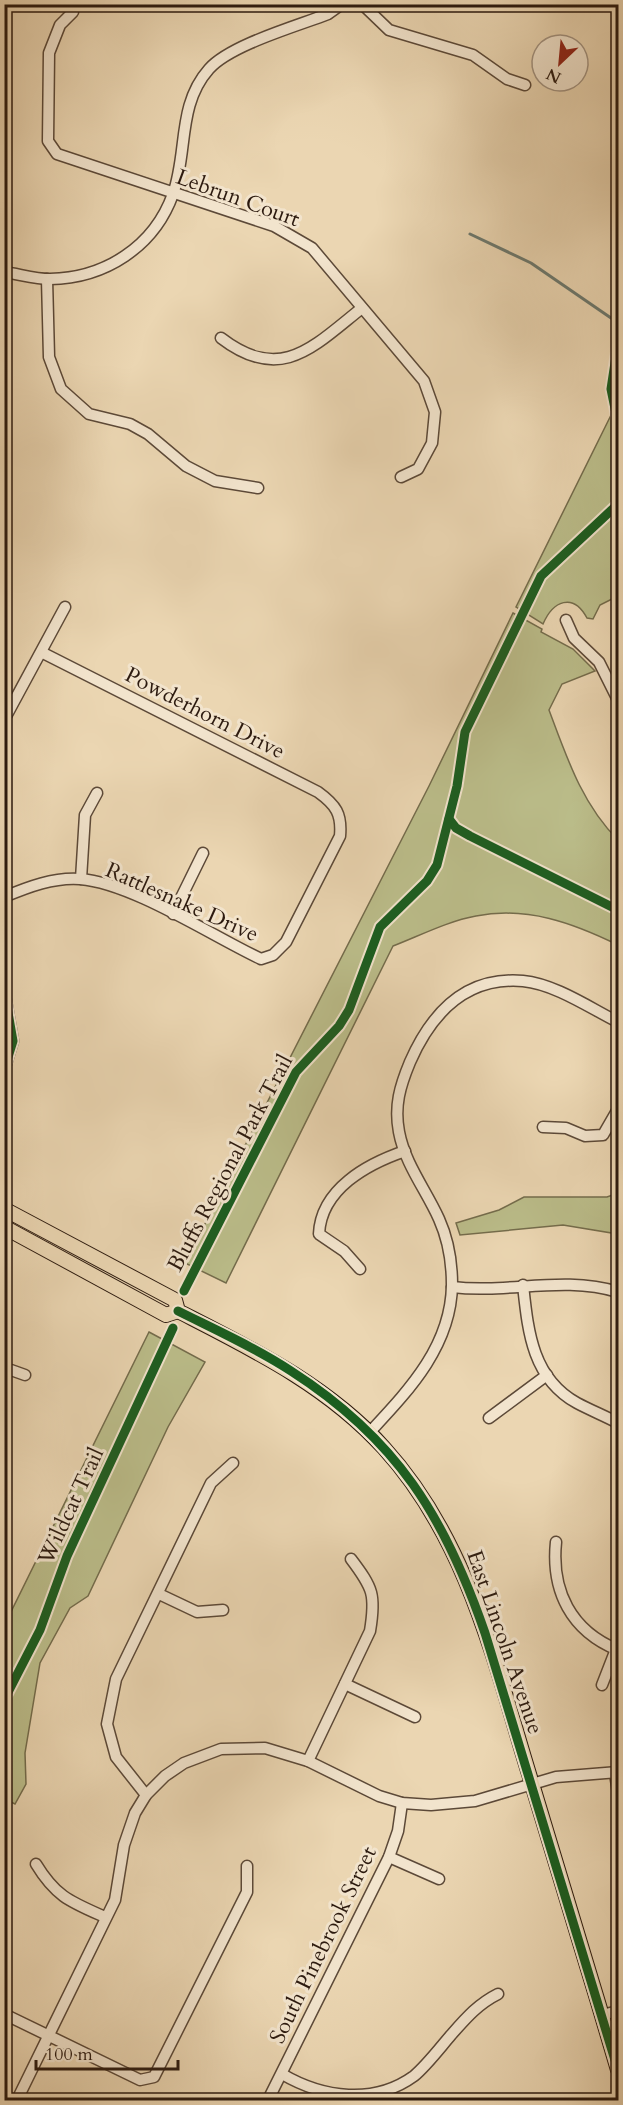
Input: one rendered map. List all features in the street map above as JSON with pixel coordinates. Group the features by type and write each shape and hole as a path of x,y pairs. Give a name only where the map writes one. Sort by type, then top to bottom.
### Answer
{"main road":[{"name":"East Lincoln Avenue","path":"4,1209 175,1300 178,1311"},
{"name":"East Lincoln Avenue","path":"4,1227 166,1315 178,1311 292,1371 330,1398 369,1432 416,1487 450,1543 482,1624 618,2070"}],"street":[{"path":"4,272 47,279 80,276 117,264 154,231 173,194 187,107 196,86 210,67 228,53 328,14 342,4"},
{"path":"362,4 389,30 473,55 507,79 525,85"},
{"name":"Lebrun Court","path":"73,12 60,25 49,53 48,141 57,154 274,226 312,248 424,381 435,412 432,443 418,469 401,477"},
{"path":"47,279 49,357 61,389 89,414 130,424 148,434 186,466 215,481 258,488"},
{"path":"220,338 239,352 255,358 285,359 312,348 362,308"},
{"path":"4,720 43,653 65,607"},
{"path":"566,620 574,638 599,662 618,700"},
{"name":"Powderhorn Drive","path":"43,653 318,792 334,804 342,818 340,836 286,942 273,955"},
{"path":"81,879 85,816 96,793"},
{"path":"173,914 203,853"},
{"name":"Rattlesnake Drive","path":"4,897 34,885 81,879 114,887 261,959 273,955"},
{"path":"369,1432 413,1386 425,1368 441,1333 452,1287 446,1239 405,1151 397,1119 396,1103 401,1085 428,1026 440,1012 469,991 487,984 525,981 545,986 618,1022"},
{"path":"4,990 9,1039 4,1070"},
{"path":"543,1127 567,1128 594,1137 603,1135 618,1109"},
{"path":"360,1269 344,1251 320,1234 320,1224 334,1197 355,1173 382,1159 405,1151"},
{"path":"452,1287 486,1290 523,1285 579,1285 618,1292"},
{"path":"523,1285 531,1344 547,1375 558,1389 575,1402 618,1423"},
{"path":"4,1372 11,1370 25,1374"},
{"path":"489,1418 547,1375"},
{"path":"146,1795 116,1757 107,1724 116,1679 211,1483 233,1463"},
{"path":"556,1542 555,1575 566,1605 587,1631 617,1649 602,1685"},
{"path":"308,1761 370,1631 373,1611 371,1585 351,1559"},
{"path":"159,1594 197,1612 223,1610"},
{"path":"345,1684 415,1717"},
{"path":"17,2100 115,1900 129,1829 146,1795 165,1776 184,1763 221,1749 265,1748 308,1761 379,1796 402,1803 456,1804 573,1774 617,1772 618,1793"},
{"name":"South Pinebrook Street","path":"268,2100 389,1857 398,1831 402,1803"},
{"path":"389,1857 439,1879"},
{"path":"36,1864 50,1887 105,1917"},
{"path":"4,2013 140,2080 154,2077 247,1892 247,1866"},
{"path":"282,2074 310,2089 335,2096 371,2097 387,2092 414,2076 480,2003 498,1994"},
{"path":"602,2015 618,2011"}],"green space":[{"path":"618,401 618,604 612,599 600,605 593,619 587,618 576,605 570,602 564,603 552,610 543,624 516,607"},
{"path":"513,613 542,629 541,632 573,649 595,671 562,684 549,710 569,763 585,796 605,826 618,840 618,945 549,918 495,913 465,918 393,946 226,1283 185,1263 429,786"},
{"path":"618,1193 618,1234 563,1225 460,1235 456,1223 499,1210 524,1197 607,1197"},
{"path":"149,1332 205,1362 168,1427 88,1596 70,1608 40,1663 25,1753 26,1784 15,1804 5,1799 5,1624"}],"waterway":[{"path":"470,234 531,263 611,318"}],"cycle path":[{"path":"618,343 611,389 618,423"},
{"name":"Bluffs Regional Park Trail","path":"184,1291 296,1072 339,1026 349,1010 380,927 427,881 437,865 457,786 465,732 541,576 618,504"},
{"path":"449,819 456,828 470,836 618,910"},
{"path":"4,990 13,1041 4,1070"},
{"path":"178,1311 264,1355 328,1397 360,1424 388,1453 413,1484 434,1517 470,1591 485,1633 618,2070"},
{"name":"Wildcat Trail","path":"4,1700 40,1630 67,1556 173,1328"}]}
